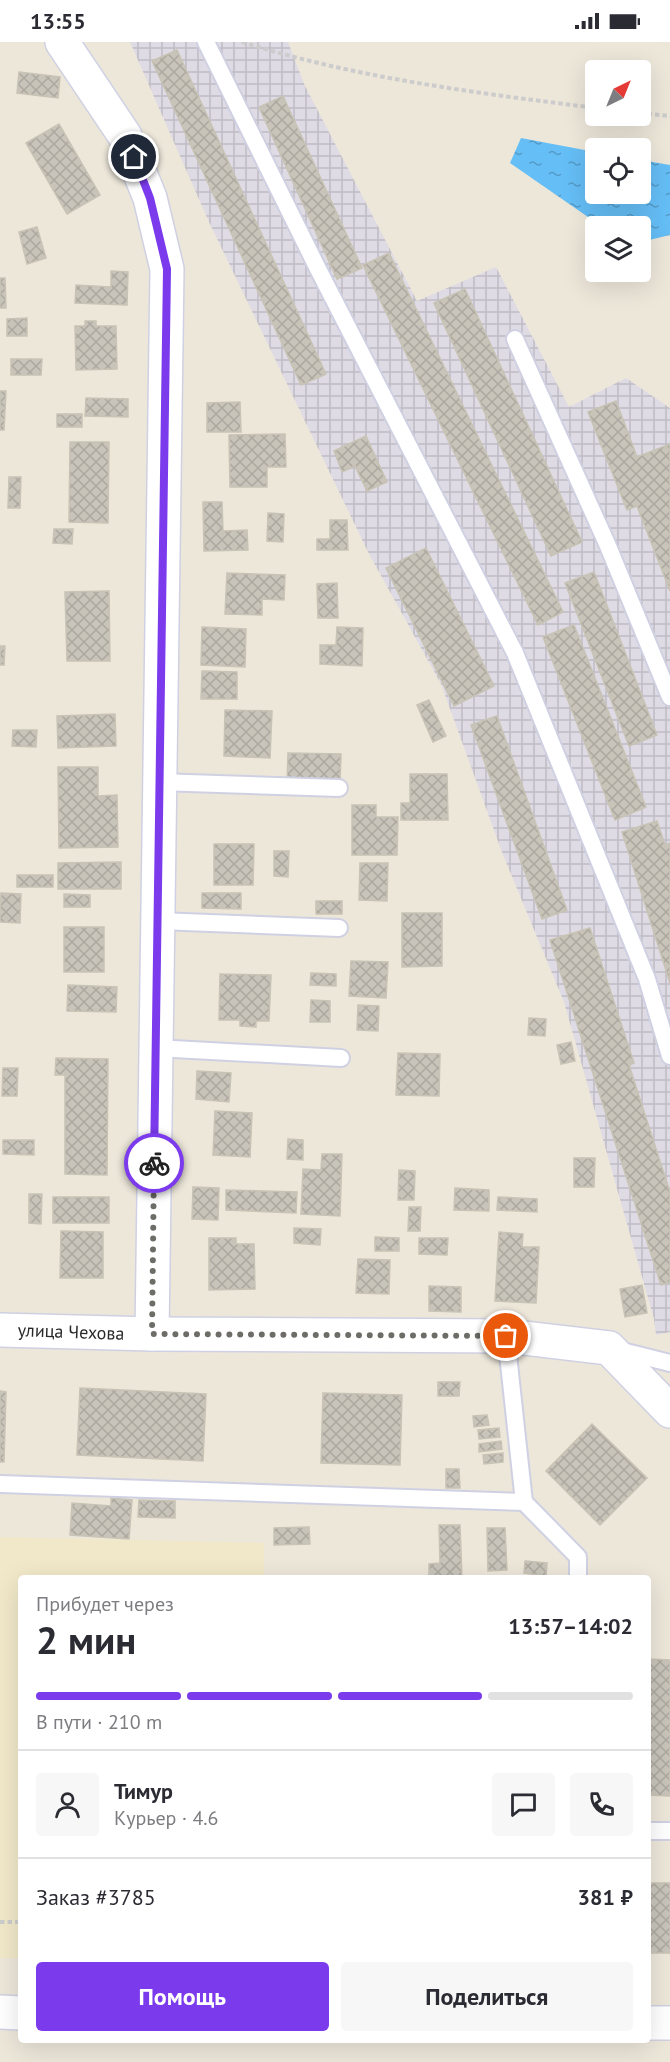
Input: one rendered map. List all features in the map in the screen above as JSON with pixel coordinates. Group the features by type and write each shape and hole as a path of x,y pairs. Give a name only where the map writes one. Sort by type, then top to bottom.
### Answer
{"street":[{"path":"62,42 125,136 150,198 167,269 152,1334"},
{"name":"улица Чехова","path":"0,1330 152,1334 506,1336 609,1348"},
{"path":"609,1348 670,1411"},
{"path":"0,2012 18,2013"},
{"path":"651,2023 670,2023"}],"lane":[{"path":"206,42 317,267 514,653 646,979 670,1056"},
{"path":"515,339 608,546 670,697"},
{"path":"158,782 339,788"},
{"path":"158,921 339,928"},
{"path":"155,1048 341,1058"},
{"path":"506,1336 524,1502 578,1557 578,1575"},
{"path":"609,1348 670,1363"},
{"path":"0,1484 524,1502"},
{"path":"651,1832 670,1831"}],"path":[{"path":"242,42 280,54 470,92 585,107"},
{"path":"651,114 670,116"},
{"path":"0,1922 18,1922"}],"shaded area":[{"path":"130,42 288,42 305,86 417,301 496,267 569,407 626,378 670,408 670,1332 656,1335 654,1319 564,1002 503,855 441,684 369,554 208,220"},
{"path":"0,1537 264,1543 264,1575 18,1575 18,1958 0,1958"}],"water":[{"path":"521,138 585,150 585,204 651,204 651,162 670,165 670,235 651,240 651,216 587,216 510,163"}],"building":[{"path":"177,50 326,374 301,385 152,61"},
{"path":"19,72 60,77 58,98 17,93"},
{"path":"283,96 362,268 337,279 259,107"},
{"path":"59,124 100,195 67,214 26,143"},
{"path":"37,227 46,258 27,264 19,232"},
{"path":"389,253 563,612 538,625 363,265"},
{"path":"111,271 128,272 127,305 75,303 76,285 111,287"},
{"path":"0,278 5,278 6,308 0,308"},
{"path":"465,289 582,542 551,556 434,303"},
{"path":"27,318 27,336 7,336 7,319"},
{"path":"85,321 96,321 96,326 116,326 117,369 76,370 75,326 85,326"},
{"path":"11,359 42,359 41,375 11,375"},
{"path":"0,391 6,391 4,430 0,430"},
{"path":"86,398 128,399 128,417 85,416"},
{"path":"616,401 637,457 670,444 670,591 637,506 627,510 588,412"},
{"path":"240,402 241,432 207,432 207,403"},
{"path":"57,414 82,414 82,427 57,427"},
{"path":"285,434 286,467 267,467 267,487 230,487 229,435"},
{"path":"366,436 387,482 367,491 355,466 342,472 334,451"},
{"path":"70,442 109,442 108,523 69,522"},
{"path":"9,477 21,477 20,508 8,508"},
{"path":"203,502 222,502 223,531 247,530 248,550 204,551"},
{"path":"268,513 284,514 283,542 267,541"},
{"path":"330,520 347,520 348,550 317,550 317,539 330,539"},
{"path":"54,529 73,529 72,544 53,543"},
{"path":"426,548 494,686 454,706 386,568"},
{"path":"594,572 657,735 629,746 565,583"},
{"path":"227,573 285,575 284,600 262,599 262,615 225,614"},
{"path":"337,583 338,618 318,618 317,584"},
{"path":"109,591 110,661 67,661 65,592"},
{"path":"574,625 646,807 615,820 543,637"},
{"path":"202,627 246,629 245,667 201,665"},
{"path":"337,627 363,628 362,666 320,664 320,645 336,645"},
{"path":"0,646 5,646 4,665 0,665"},
{"path":"202,671 237,672 237,699 201,699"},
{"path":"429,700 446,736 433,742 417,705"},
{"path":"225,710 272,711 270,758 224,756"},
{"path":"115,714 116,746 58,748 57,716"},
{"path":"497,716 567,910 542,919 471,725"},
{"path":"13,730 37,730 36,747 12,746"},
{"path":"288,753 341,754 340,783 287,782"},
{"path":"58,767 98,767 98,796 117,795 118,847 59,848"},
{"path":"410,774 447,774 448,820 401,820 401,803 410,803"},
{"path":"352,805 376,805 376,817 398,817 397,855 352,855"},
{"path":"657,821 665,845 670,843 670,983 622,832"},
{"path":"214,844 254,844 253,885 214,885"},
{"path":"274,851 289,851 288,877 274,876"},
{"path":"121,862 121,889 58,889 58,863"},
{"path":"360,863 388,863 387,901 359,900"},
{"path":"17,875 53,875 53,887 17,887"},
{"path":"1,893 21,894 20,923 0,922"},
{"path":"202,893 241,893 241,909 202,908"},
{"path":"64,894 90,895 90,907 64,907"},
{"path":"316,901 342,901 342,914 316,914"},
{"path":"402,913 442,913 442,966 402,967"},
{"path":"64,927 104,927 104,972 64,972"},
{"path":"590,928 634,1063 629,1065 670,1192 670,1282 661,1285 550,940"},
{"path":"351,961 388,962 386,998 349,996"},
{"path":"311,973 336,974 336,986 310,985"},
{"path":"220,974 271,975 269,1021 256,1021 256,1027 240,1026 240,1020 219,1020"},
{"path":"68,985 117,987 116,1012 67,1011"},
{"path":"311,1000 330,1001 330,1022 310,1022"},
{"path":"358,1005 379,1006 378,1031 357,1030"},
{"path":"529,1018 546,1019 545,1036 528,1035"},
{"path":"571,1042 575,1061 561,1064 557,1045"},
{"path":"398,1053 440,1054 439,1096 396,1095"},
{"path":"56,1058 108,1059 107,1175 65,1174 65,1075 55,1075"},
{"path":"3,1068 18,1068 17,1096 2,1096"},
{"path":"197,1071 231,1073 229,1102 196,1099"},
{"path":"215,1111 252,1113 250,1157 213,1155"},
{"path":"288,1139 303,1140 303,1160 287,1159"},
{"path":"3,1140 34,1140 34,1155 3,1154"},
{"path":"322,1154 342,1154 340,1216 301,1214 303,1169 321,1170"},
{"path":"574,1158 595,1158 594,1187 574,1187"},
{"path":"399,1170 415,1171 414,1200 398,1200"},
{"path":"193,1187 219,1188 218,1220 192,1219"},
{"path":"455,1188 489,1190 489,1211 454,1210"},
{"path":"226,1190 297,1192 296,1213 226,1210"},
{"path":"29,1194 42,1194 41,1224 29,1223"},
{"path":"53,1197 109,1197 109,1223 53,1223"},
{"path":"498,1197 537,1199 537,1212 497,1210"},
{"path":"409,1207 421,1207 420,1231 408,1231"},
{"path":"294,1228 321,1229 320,1245 294,1243"},
{"path":"61,1231 103,1232 103,1278 60,1278"},
{"path":"499,1232 523,1234 522,1247 539,1247 536,1303 495,1301"},
{"path":"375,1237 399,1238 399,1251 375,1251"},
{"path":"209,1238 236,1238 236,1244 254,1244 255,1289 209,1290"},
{"path":"419,1238 448,1238 447,1255 419,1254"},
{"path":"358,1259 390,1260 389,1294 356,1293"},
{"path":"642,1285 647,1313 625,1317 620,1289"},
{"path":"429,1286 461,1287 461,1312 429,1311"},
{"path":"438,1382 460,1382 459,1396 438,1396"},
{"path":"80,1388 206,1394 203,1461 77,1455"},
{"path":"0,1391 6,1392 4,1462 0,1462"},
{"path":"323,1393 402,1395 400,1465 321,1463"},
{"path":"487,1415 489,1425 474,1427 473,1416"},
{"path":"592,1424 647,1478 600,1525 546,1471"},
{"path":"499,1428 500,1437 479,1439 478,1430"},
{"path":"501,1441 502,1449 479,1452 479,1444"},
{"path":"503,1453 503,1462 484,1464 483,1455"},
{"path":"446,1469 459,1469 460,1488 446,1488"},
{"path":"111,1498 132,1500 129,1539 70,1535 72,1503 111,1506"},
{"path":"139,1500 175,1501 175,1518 138,1517"},
{"path":"439,1525 460,1525 462,1575 429,1575 429,1564 440,1563"},
{"path":"309,1527 310,1544 274,1545 274,1528"},
{"path":"487,1528 505,1528 507,1570 488,1571"},
{"path":"525,1561 547,1563 546,1575 524,1573"},
{"path":"651,1659 670,1660 670,1796 651,1795"},
{"path":"651,1883 670,1883 670,1953 651,1953"}],"way so far":[{"path":"154,1163 152,1334 506,1336"}],"route":[{"path":"134,157 150,198 167,269 154,1163"}]}
